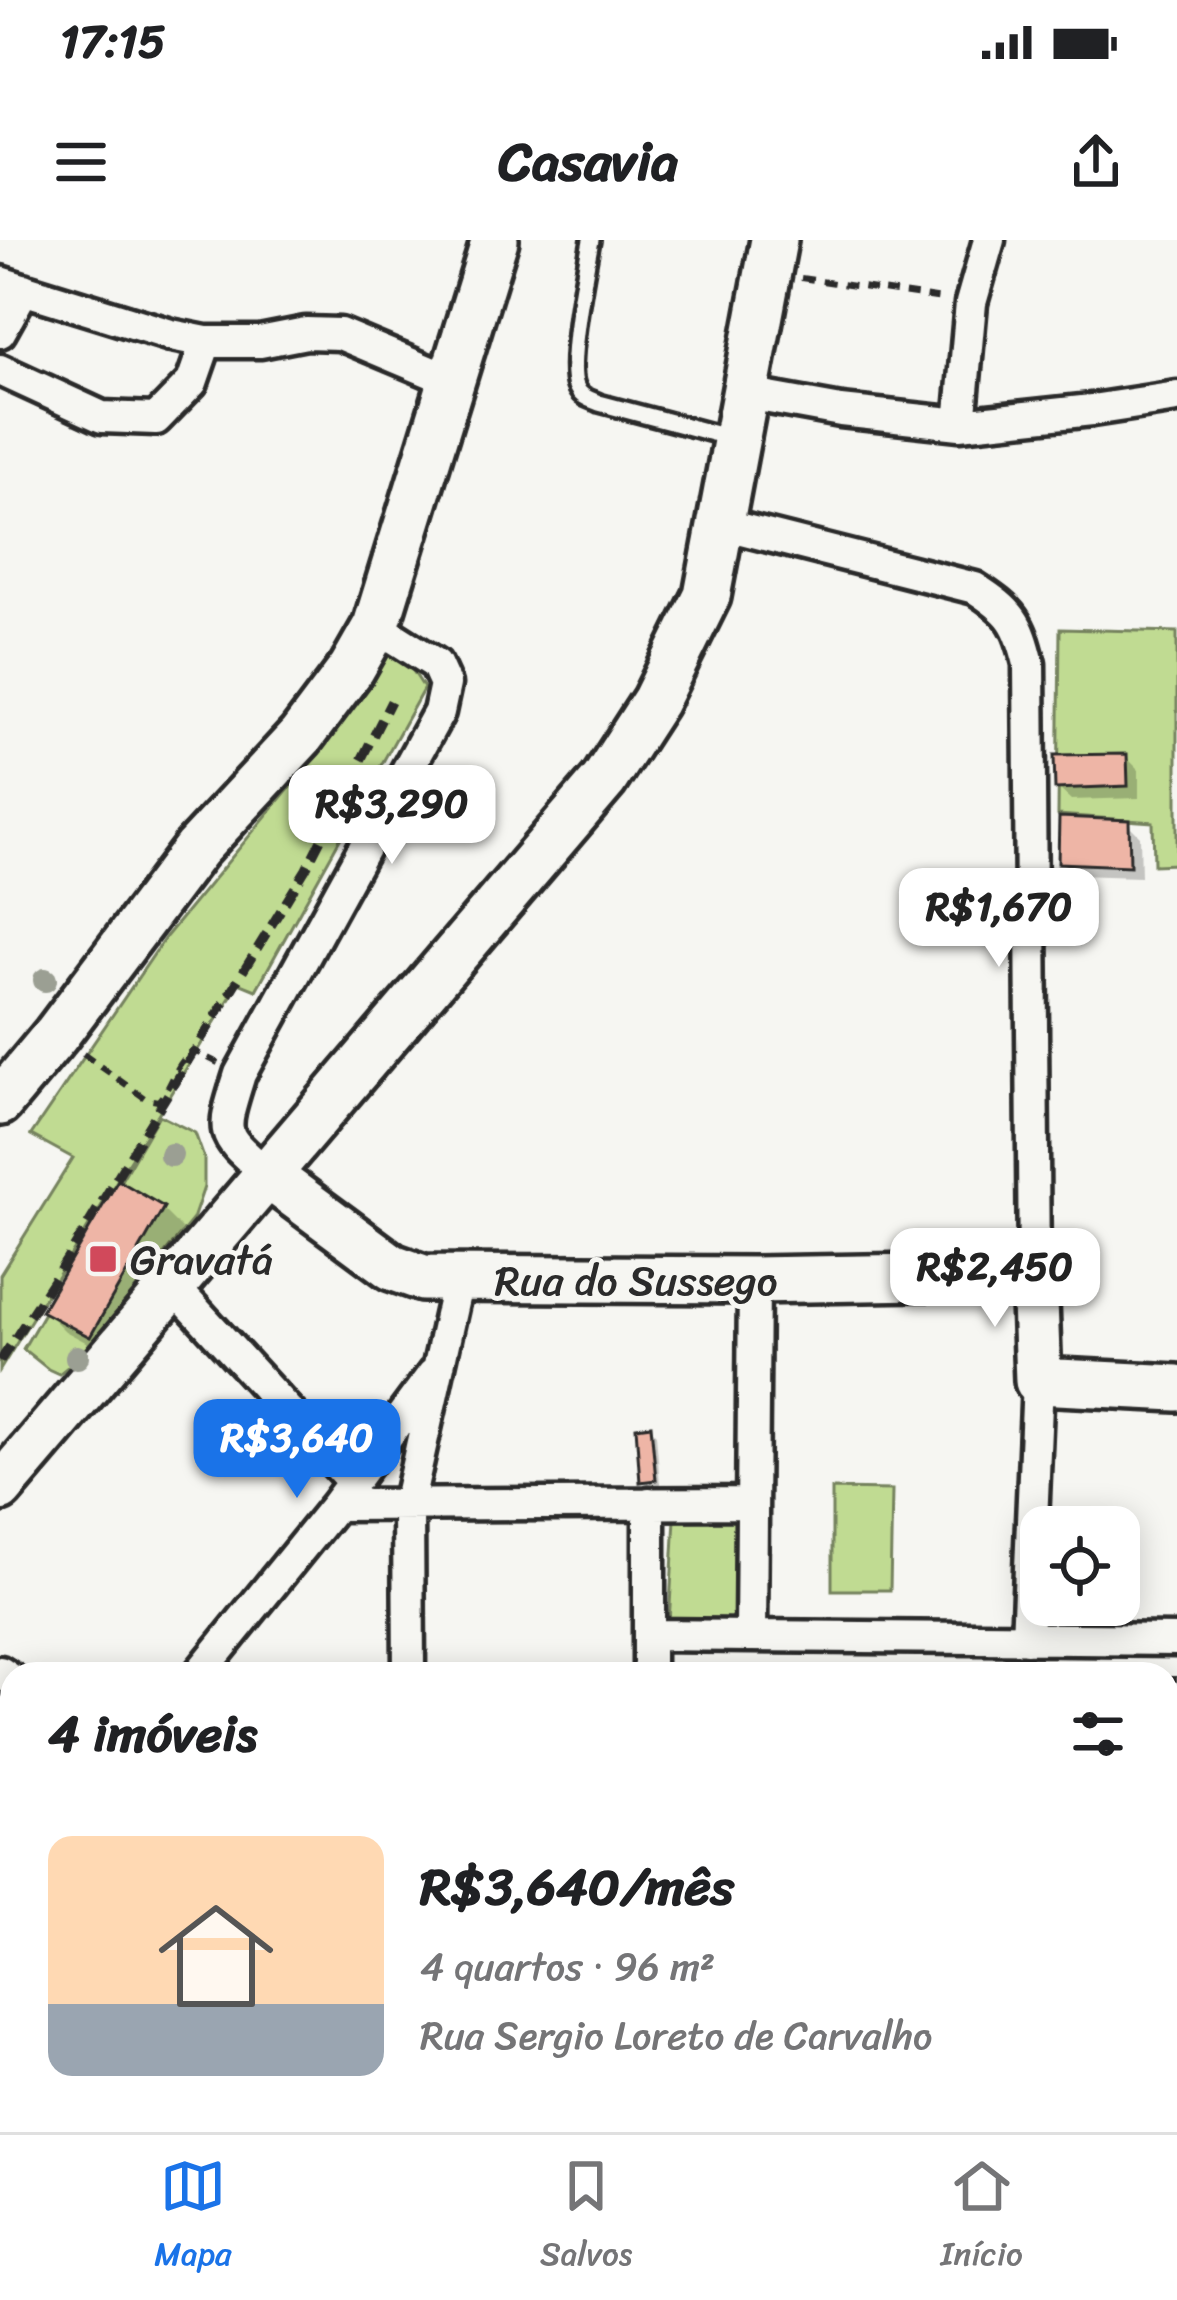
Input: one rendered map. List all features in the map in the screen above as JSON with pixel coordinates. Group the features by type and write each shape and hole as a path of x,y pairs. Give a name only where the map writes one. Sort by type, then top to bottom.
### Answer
{"street":[{"path":"0,1102 196,849 301,736 352,668 376,626 495,240"},
{"path":"960,424 971,303 989,240"},
{"path":"0,1488 604,780 655,701 707,596 770,256"},
{"path":"0,332 12,286 206,342 340,334 452,381"},
{"path":"0,370 102,417 156,418 193,382 206,342"},
{"path":"747,394 841,411 960,424 1177,397"},
{"path":"722,524 975,588 998,603 1021,630 1029,664 1038,1382 1027,1639"},
{"path":"269,1175 230,1141 226,1120 240,1074 439,712 445,684 436,664 376,626"},
{"name":"Rua do Sussego","path":"269,1175 392,1267 423,1278 754,1280 1034,1275"},
{"path":"409,1662 408,1505 458,1280"},
{"path":"751,1634 754,1280"},
{"path":"173,1286 345,1494 408,1505 751,1503"},
{"path":"210,1662 345,1494 440,1365"},
{"path":"1038,1382 1177,1388"},
{"path":"649,1504 649,1662"},
{"path":"650,1634 1177,1640"}],"lane":[{"path":"591,240 574,361 573,381 580,395 736,439"}],"path":[{"path":"770,256 971,303"},
{"path":"56,1035 146,1100 158,1101 184,1056 194,1051 240,1074"}],"green space":[{"path":"1060,629 1177,632 1177,864 1154,865 1153,822 1058,815"},
{"path":"384,649 404,657 424,688 256,990 239,983 0,1370 0,1275 73,1158 31,1135 165,938 337,730"},
{"path":"159,1115 195,1133 204,1158 204,1187 193,1219 81,1356 59,1374 23,1349"},
{"path":"832,1489 892,1490 890,1590 832,1590"},
{"path":"675,1519 743,1519 742,1621 669,1623"}],"building":[{"path":"1127,754 1128,786 1055,789 1054,755"},
{"path":"1059,817 1129,820 1130,866 1058,863"},
{"name":"Gravatá","path":"118,1180 164,1207 90,1337 41,1311"},
{"path":"651,1425 656,1480 640,1482 636,1427"}],"railway":[{"path":"0,1361 306,869 391,701"}],"place":[{"name":"Gravatá","path":"103,1259"}]}
